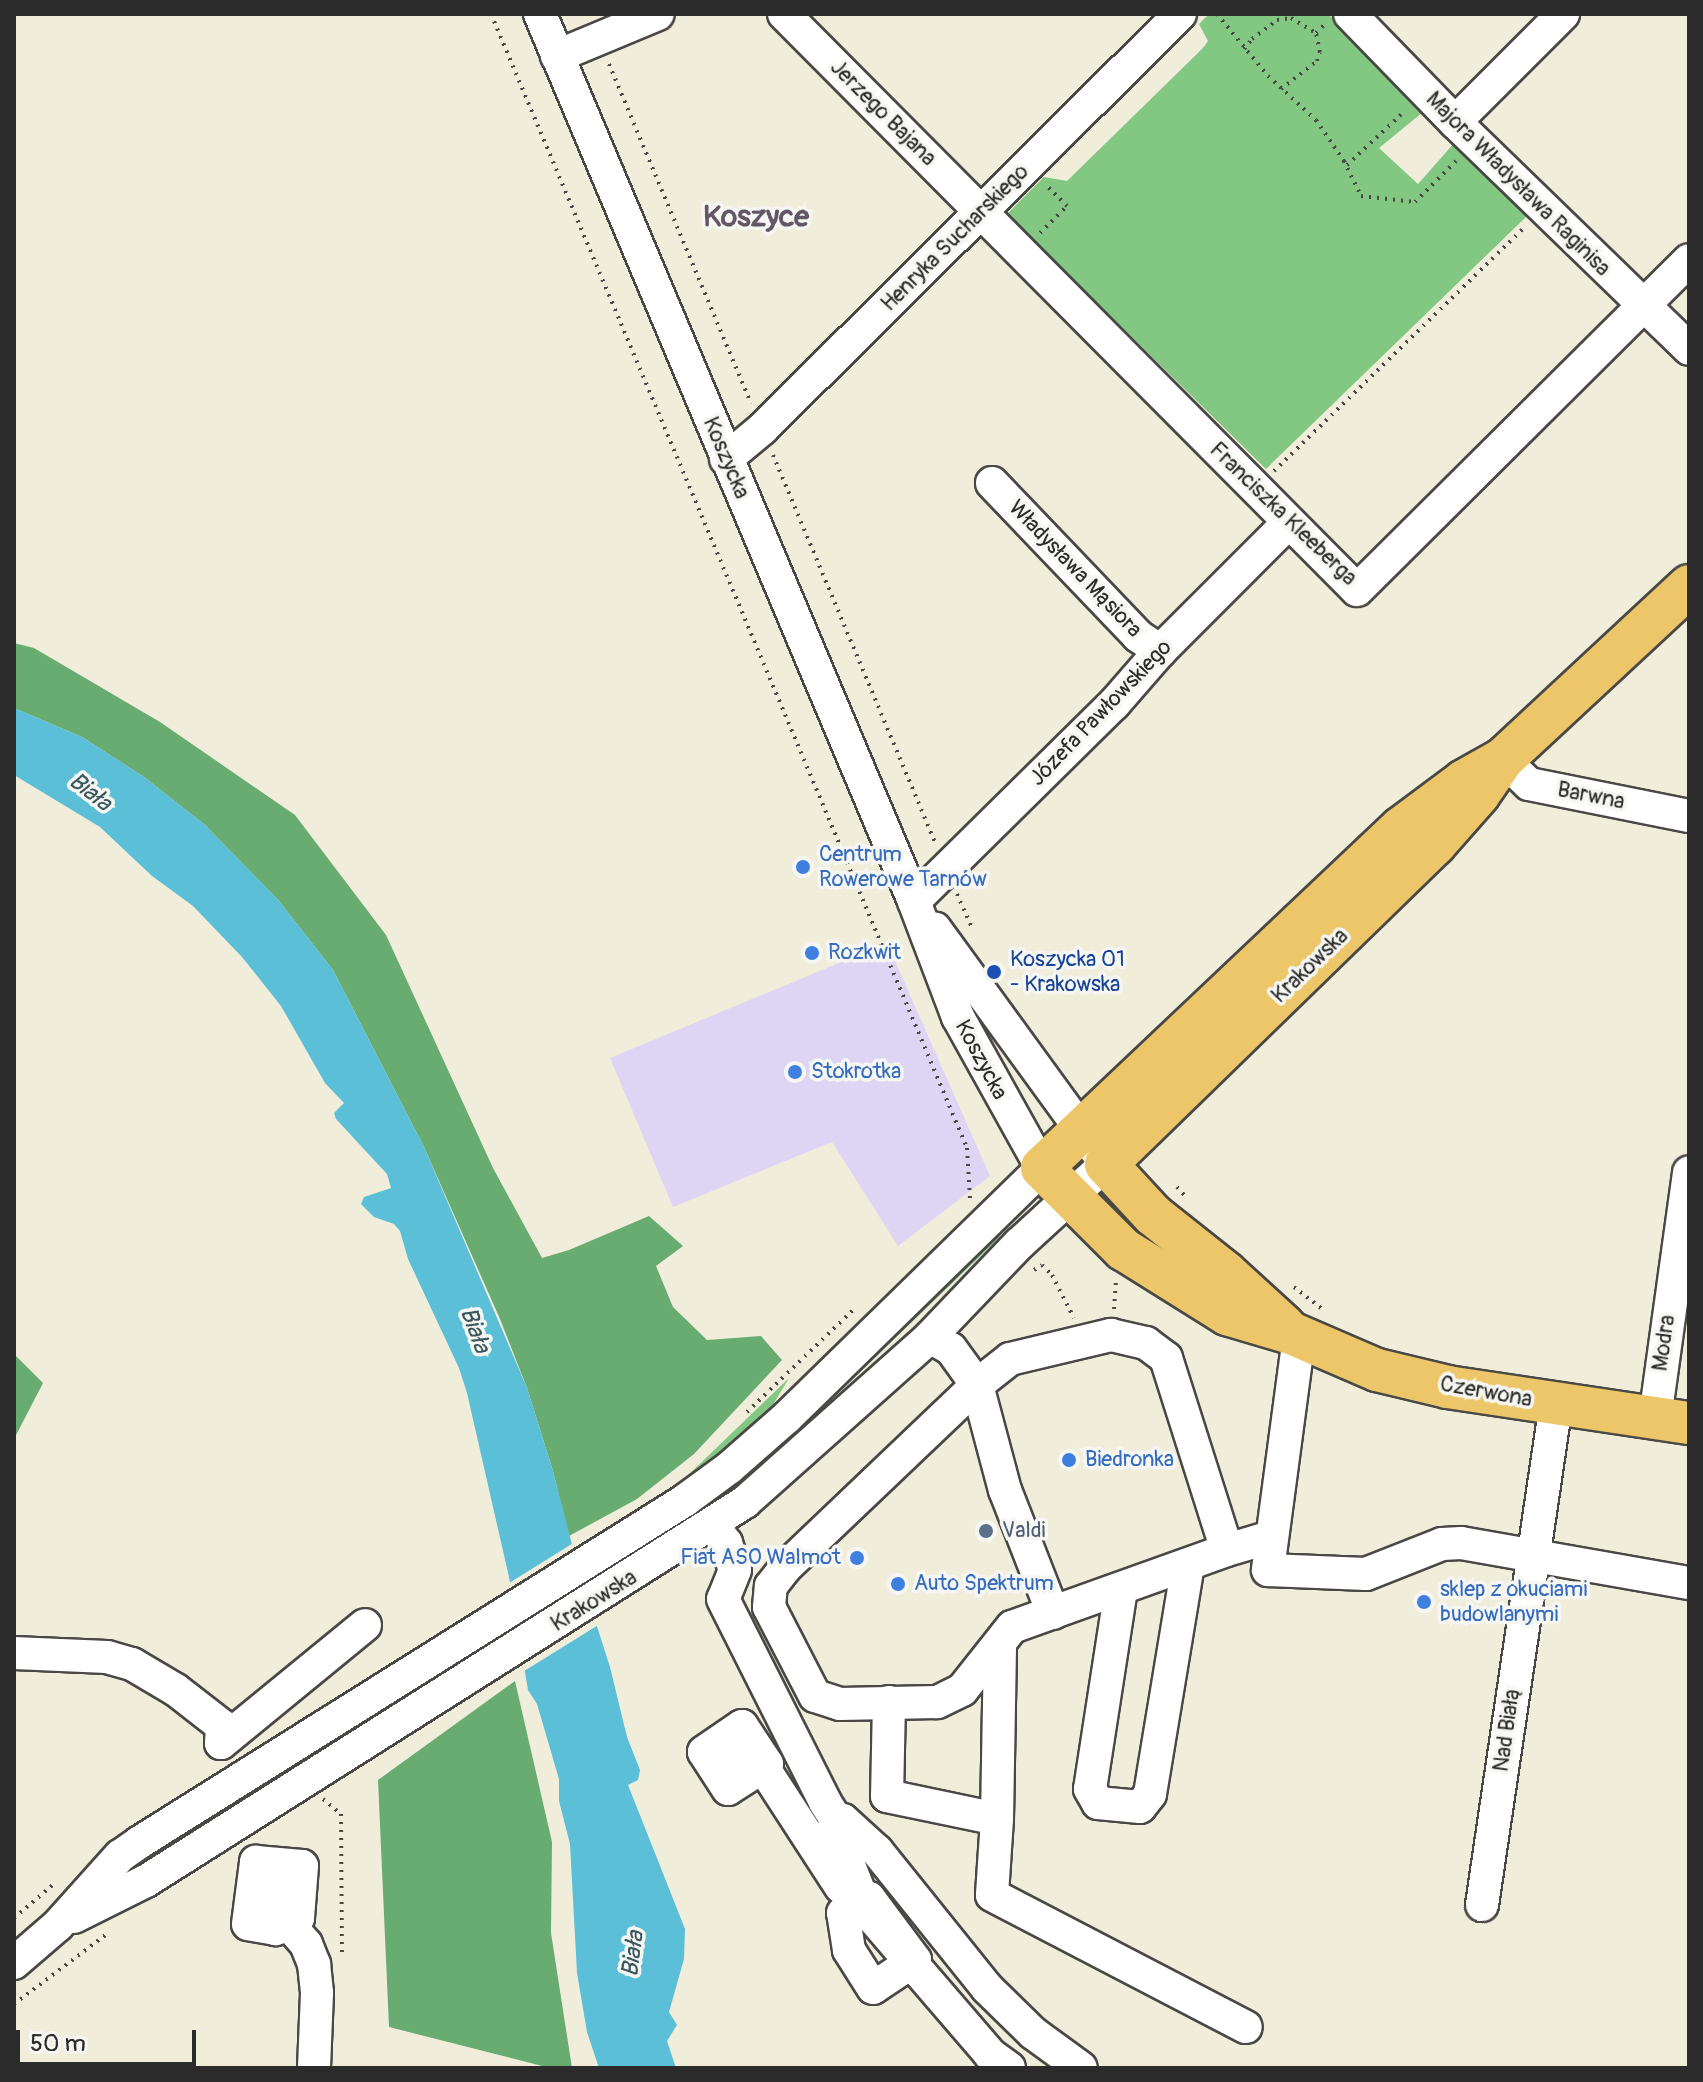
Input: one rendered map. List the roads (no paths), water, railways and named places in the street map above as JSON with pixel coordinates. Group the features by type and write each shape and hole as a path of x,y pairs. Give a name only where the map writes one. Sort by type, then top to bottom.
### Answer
{"main road":[{"name":"Krakowska","path":"1056,1182 1093,1148 1401,828 1464,781 1503,759 1689,586"},
{"name":"Czerwona","path":"1093,1148 1153,1215 1226,1273 1305,1327 1377,1370 1448,1387 1672,1421"},
{"name":"Czerwona","path":"1056,1182 1123,1249 1227,1314 1305,1327"}],"street":[{"name":"Koszycka","path":"540,14 914,901 958,1017 1056,1182"},
{"path":"557,56 658,14"},
{"name":"Jerzego Bajana","path":"784,14 982,211"},
{"name":"Henryka Sucharskiego","path":"726,459 762,429 1180,14"},
{"path":"1455,122 1563,14"},
{"name":"Majora Władysława Raginisa","path":"1342,15 1689,349"},
{"name":"Franciszka Kleeberga","path":"982,211 1357,590 1689,260"},
{"name":"Władysława Mąsiora","path":"992,483 1138,636 1160,651"},
{"name":"Józefa Pawłowskiego","path":"914,901 1114,704 1160,651 1288,523"},
{"name":"Barwna","path":"1503,759 1529,784 1689,816"},
{"name":"Koszycka","path":"914,901 989,1000 1093,1148"},
{"name":"Modra","path":"1672,1421 1660,1360 1689,1172"},
{"name":"Krakowska","path":"58,1925 146,1881 639,1572 745,1502 930,1337 1056,1182"},
{"name":"Krakowska","path":"14,1963 58,1925 120,1856 140,1842 630,1532 684,1501 787,1417 1056,1182"},
{"path":"1305,1327 1268,1570 1366,1574 1442,1544 1461,1543 1689,1583"},
{"path":"930,1337 951,1349 977,1385 1005,1490 1053,1613"},
{"path":"1227,1550 1166,1358 1146,1343 1099,1338 1010,1359 977,1385 786,1567 771,1586 769,1607 815,1696 840,1704 937,1702 962,1690 1012,1627 1271,1537"},
{"name":"Nad Białą","path":"1482,1905 1556,1404"},
{"path":"712,1525 726,1543 735,1570 718,1588 845,1834"},
{"path":"1121,1589 1090,1789 1098,1803 1140,1807 1150,1794 1188,1565"},
{"path":"14,1653 107,1657 132,1664 176,1690 222,1726 221,1743 365,1625"},
{"path":"1000,1644 997,1819 992,1895 1246,2027"},
{"path":"889,1702 887,1796 997,1819"},
{"path":"749,1761 861,1907"},
{"path":"845,1834 843,1820 877,1851 987,1988 1033,2033 1081,2068"},
{"path":"845,1834 834,1827 861,1907"},
{"path":"279,1866 277,1911 306,1944 314,1964 317,1993 314,2068"},
{"path":"869,1898 915,1960 910,1963 873,1988 849,1950 843,1913 861,1907 869,1898"},
{"path":"910,1963 990,2054 1009,2068"}],"water":[{"name":"Biała","path":"14,708 82,737 144,777 205,825 279,901 333,970 424,1147 527,1388 610,1667 627,1737 640,1770 638,1780 628,1785 685,1929 684,1959 669,2012 677,2025 667,2041 676,2068 599,2068 587,2032 577,1973 570,1844 559,1801 559,1779 537,1704 528,1690 509,1577 467,1393 459,1368 408,1259 400,1231 394,1224 374,1217 361,1204 364,1197 391,1188 387,1174 336,1119 334,1113 344,1103 325,1083 281,1006 242,957 193,906 152,876 100,827 14,775"}],"place":[{"name":"Centrum Rowerowe Tarnów","path":"803,867"},
{"name":"Rozkwit","path":"812,953"},
{"name":"Koszycka 01 - Krakowska","path":"994,972"},
{"name":"Stokrotka","path":"795,1072"},
{"name":"Biedronka","path":"1069,1460"},
{"name":"Valdi","path":"986,1531"},
{"name":"Fiat ASO Walmot","path":"857,1558"},
{"name":"Auto Spektrum","path":"898,1584"},
{"name":"sklep z okuciami budowlanymi","path":"1424,1602"}],"district":[{"name":"Koszyce","path":"756,217"}]}
